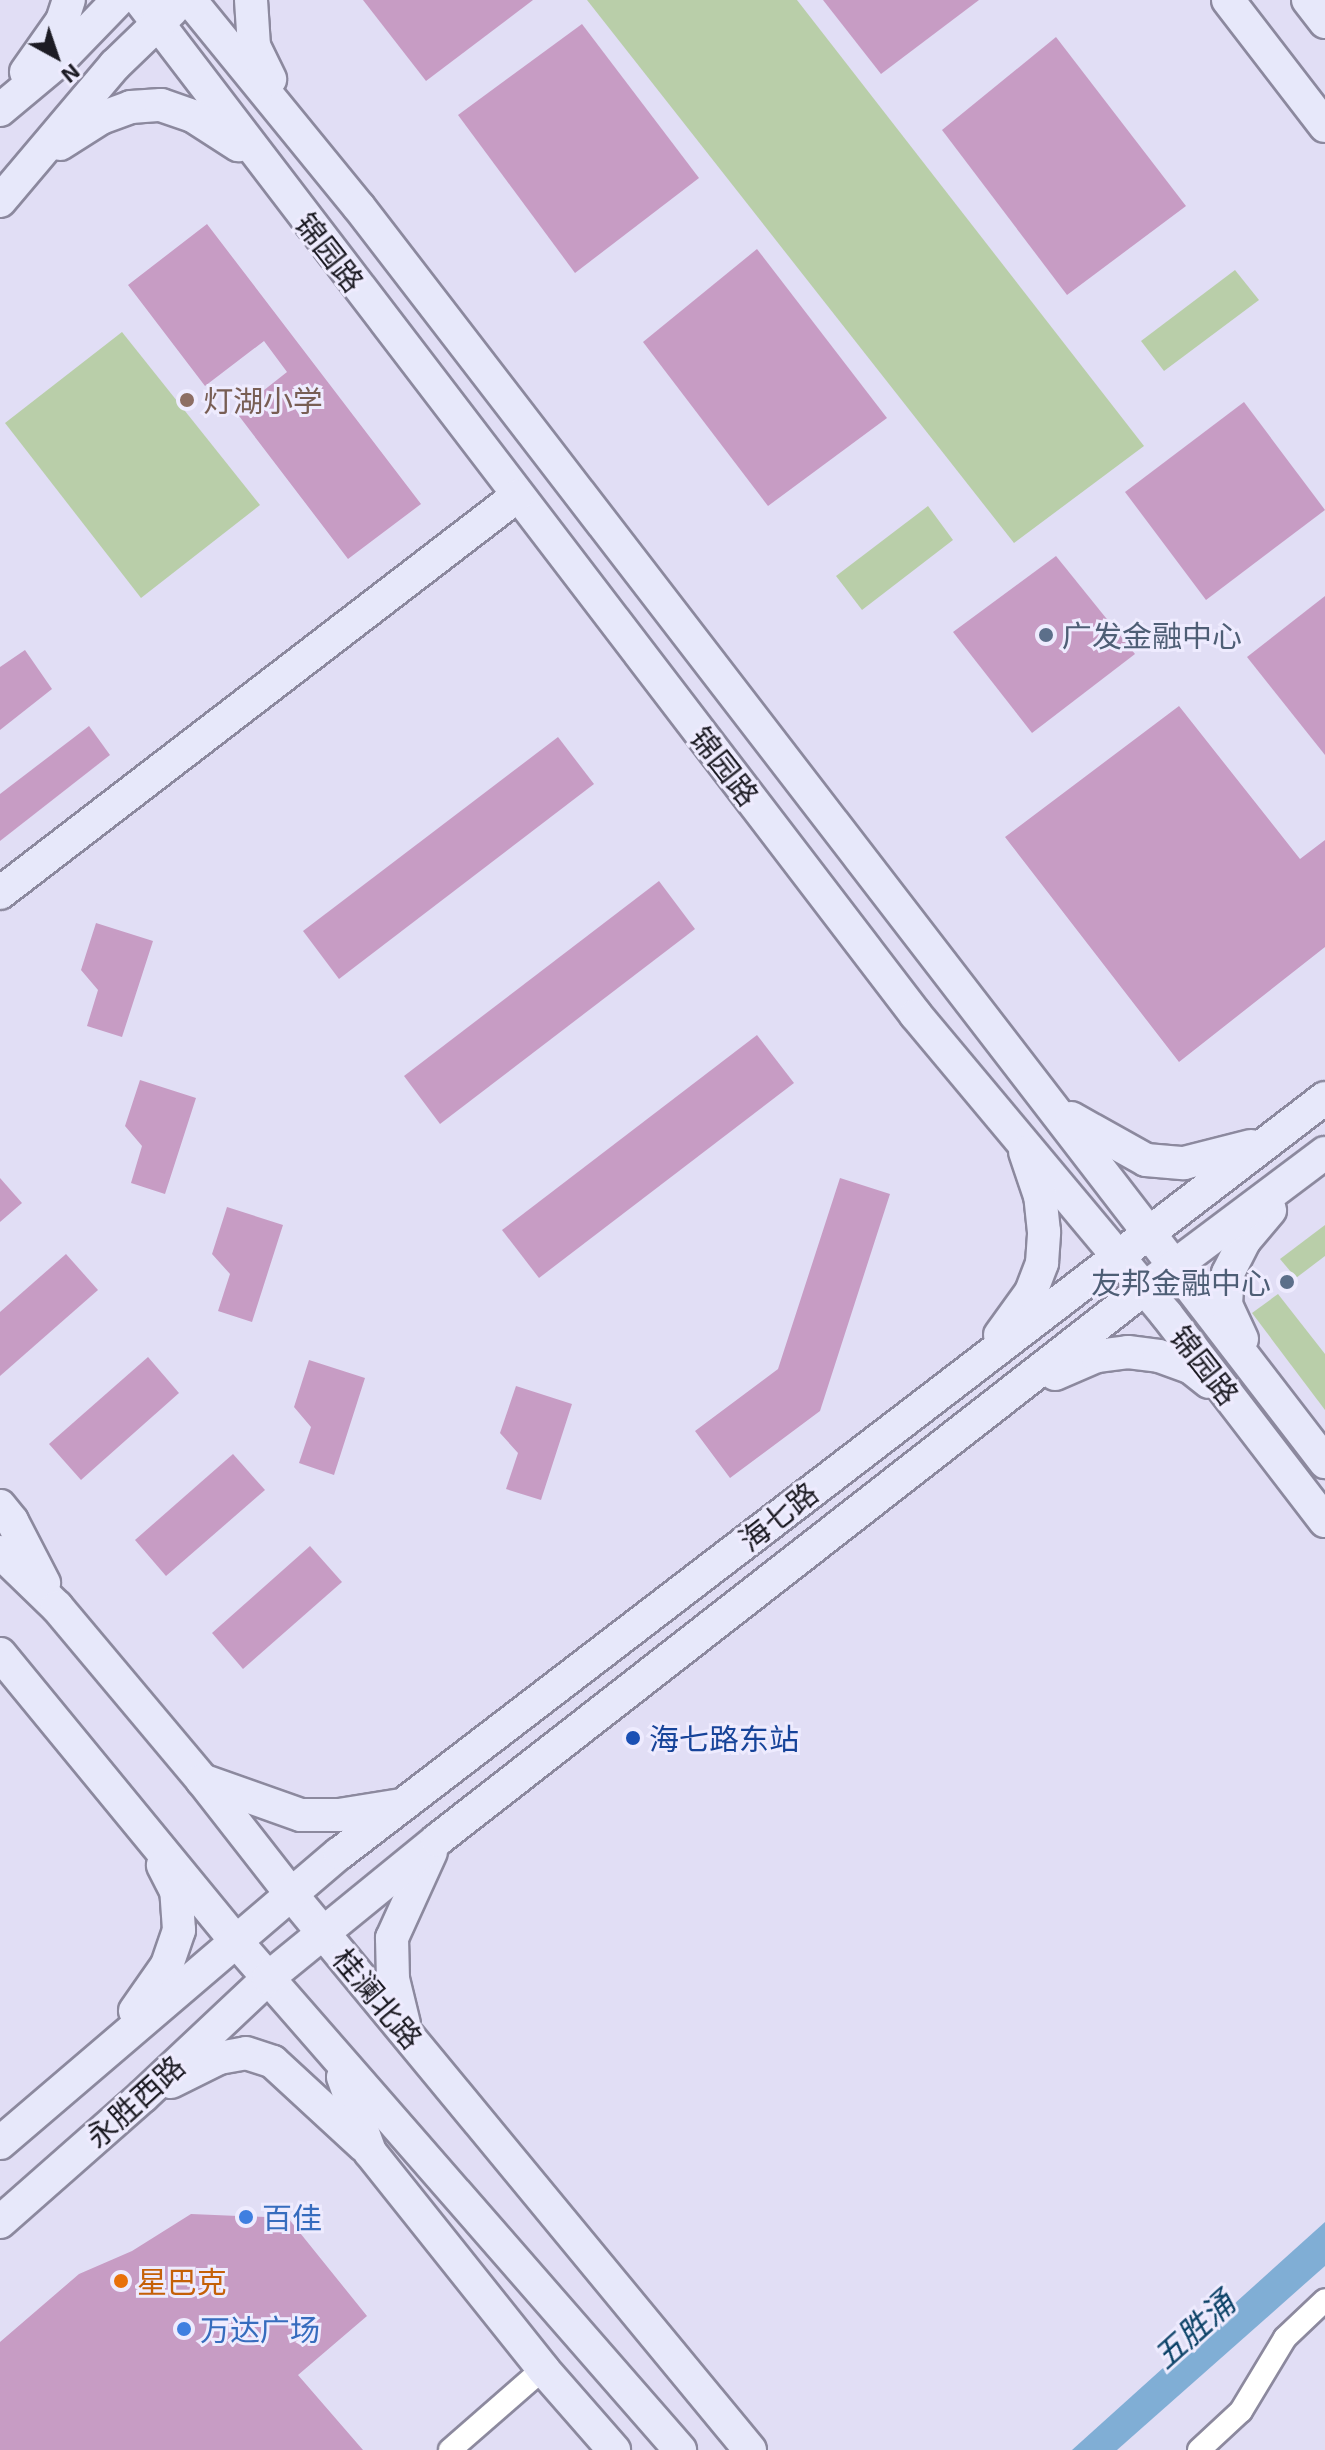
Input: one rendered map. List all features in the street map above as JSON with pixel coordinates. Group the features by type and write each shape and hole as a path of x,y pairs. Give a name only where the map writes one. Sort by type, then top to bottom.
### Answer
{"main road":[{"path":"0,110 62,21 69,0"},
{"path":"0,110 60,60 118,0"},
{"path":"0,201 115,65 148,13 183,0"},
{"name":"锦园路","path":"190,0 369,220 1325,1462"},
{"path":"251,0 254,46 292,125"},
{"path":"1228,0 1325,126"},
{"path":"1308,0 1325,22"},
{"name":"锦园路","path":"148,13 916,1015 1120,1257 1325,1521"},
{"path":"34,161 101,118 131,107 161,105 193,116 257,157"},
{"path":"0,893 517,496"},
{"name":"海七路","path":"235,1940 404,1804 1325,1098"},
{"path":"1053,1106 1111,1143 1146,1160 1184,1163 1223,1155 1273,1138"},
{"path":"983,1359 1031,1292 1042,1263 1044,1232 1040,1196 1018,1134"},
{"path":"1009,1395 1325,1153"},
{"path":"1259,1374 1226,1304 1228,1273 1245,1240 1298,1174"},
{"path":"1009,1395 1097,1356 1128,1352 1159,1356 1190,1367 1231,1398"},
{"name":"永胜西路","path":"0,2222 143,2096 268,1978 323,1932 1009,1395"},
{"path":"0,1506 12,1521 57,1607"},
{"name":"桂澜北路","path":"0,1552 57,1607 202,1780 291,1894 750,2450"},
{"path":"3,1659 235,1940 680,2450"},
{"path":"202,1780 301,1815 339,1815 404,1804"},
{"path":"105,2052 167,1965 179,1930 176,1891 149,1837"},
{"path":"405,2031 393,1979 392,1938 437,1840"},
{"name":"永胜西路","path":"0,2143 235,1940"},
{"path":"143,2096 219,2058 246,2053 273,2062 370,2152 543,2369 614,2450"},
{"path":"337,2058 370,2152"}],"street":[{"path":"1199,2450 1241,2411 1285,2338 1325,2300"},
{"path":"450,2450 543,2369"}],"green space":[{"path":"587,0 797,0 1144,446 1014,543"},
{"path":"1235,270 1259,300 1164,371 1141,341"},
{"path":"122,332 260,505 141,598 5,423"},
{"path":"928,506 953,540 862,610 836,576"},
{"path":"1325,1225 1325,1256 1296,1278 1280,1259"},
{"path":"1278,1294 1325,1354 1325,1410 1252,1313"}],"water":[{"path":"1325,2222 1325,2266 1117,2450 1072,2450"}],"building":[{"path":"363,0 533,0 426,81"},
{"path":"823,0 979,0 881,74"},
{"path":"582,24 699,178 575,273 458,115"},
{"path":"1056,37 1186,206 1067,295 942,130"},
{"path":"207,224 421,504 348,559 236,412 287,372 264,341 205,386 128,285"},
{"path":"757,249 887,418 768,506 643,342"},
{"path":"1244,402 1325,510 1206,600 1125,492"},
{"path":"1056,556 1135,654 1032,733 953,632"},
{"path":"1325,596 1325,755 1247,657"},
{"path":"25,650 52,689 0,730 0,667"},
{"path":"1179,706 1300,859 1325,840 1325,947 1179,1062 1005,837"},
{"path":"89,726 110,755 0,841 0,794"},
{"path":"558,737 594,784 339,979 303,931"},
{"path":"659,881 695,929 440,1124 404,1076"},
{"path":"96,923 153,941 122,1037 87,1026 98,990 81,970"},
{"path":"757,1035 794,1083 539,1278 502,1230"},
{"path":"140,1080 196,1098 165,1194 131,1183 142,1146 125,1126"},
{"path":"0,1178 22,1203 0,1222"},
{"path":"840,1178 890,1194 820,1411 730,1478 695,1431 778,1369"},
{"path":"227,1207 283,1225 252,1322 218,1311 230,1274 212,1254"},
{"path":"66,1254 98,1290 0,1376 0,1312"},
{"path":"148,1357 179,1393 81,1480 49,1444"},
{"path":"309,1360 365,1378 334,1475 299,1463 311,1427 294,1407"},
{"path":"516,1386 572,1404 541,1500 506,1489 518,1453 500,1433"},
{"path":"233,1454 265,1490 166,1576 135,1540"},
{"path":"310,1546 342,1582 243,1669 212,1633"},
{"name":"万达广场","path":"191,2214 288,2218 367,2316 298,2375 363,2450 0,2450 0,2342 79,2274 132,2251"}],"place":[{"name":"灯湖小学","path":"187,400"},
{"name":"广发金融中心","path":"1046,635"},
{"name":"友邦金融中心","path":"1287,1282"},
{"name":"海七路东站","path":"633,1738"},
{"name":"百佳","path":"246,2217"},
{"name":"星巴克","path":"121,2281"},
{"name":"万达广场","path":"184,2329"}],"water label":[{"name":"五胜涌","path":"1193,2329"}]}
